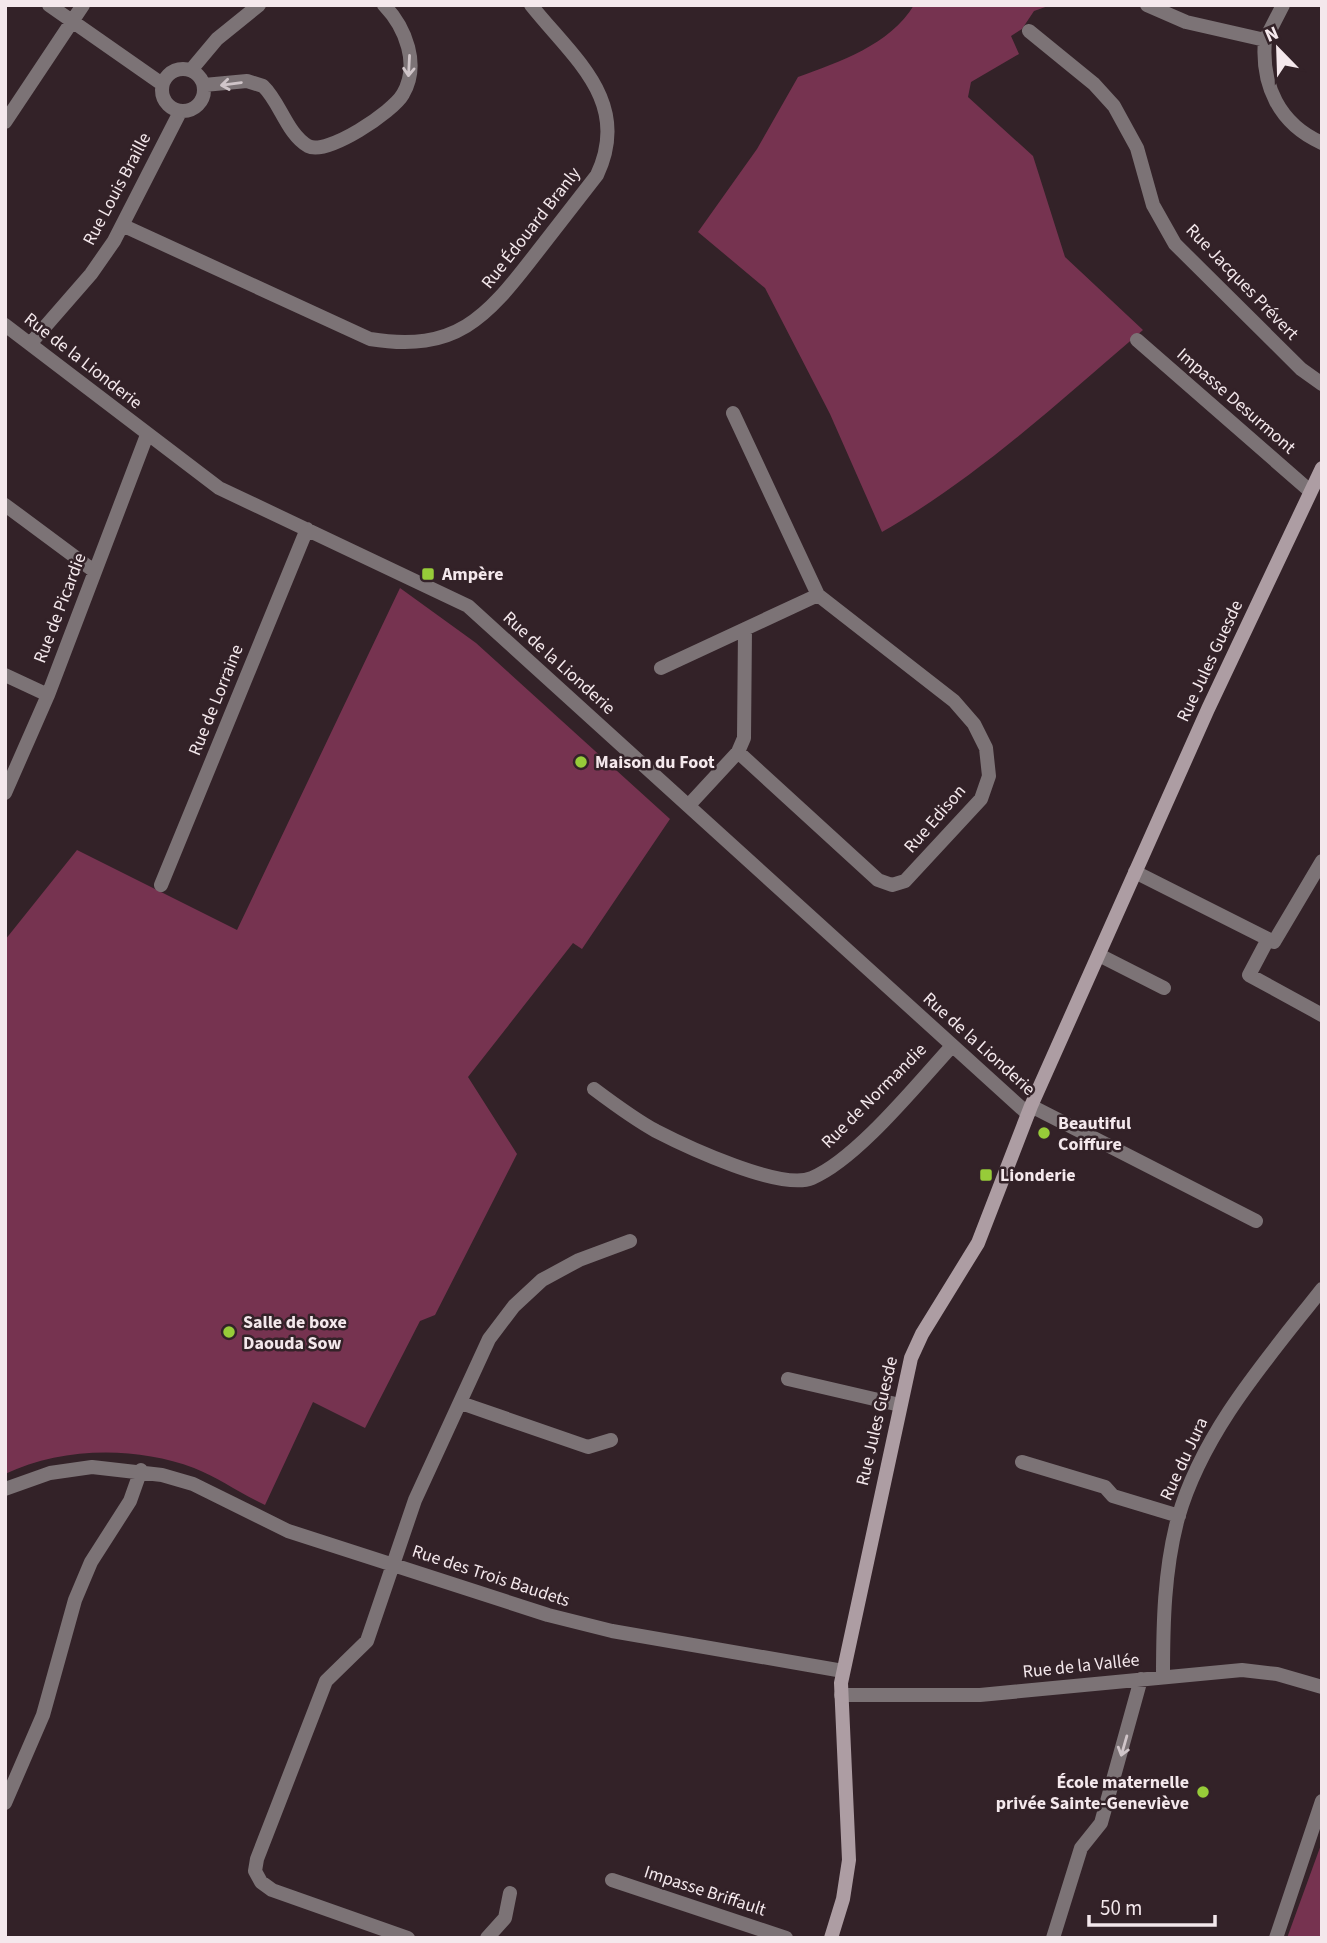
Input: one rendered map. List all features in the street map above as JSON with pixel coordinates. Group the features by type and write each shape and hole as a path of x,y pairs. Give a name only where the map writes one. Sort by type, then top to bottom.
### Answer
{"main road":[{"name":"Rue Jules Guesde","path":"831,1938 844,1899 849,1860 841,1695 843,1671 915,1345 978,1243 1029,1110 1135,872 1322,468"}],"street":[{"path":"49,5 162,84"},
{"path":"5,122 83,5"},
{"path":"191,70 217,39 259,5"},
{"path":"180,112 167,105 161,92 162,84 177,69 191,70 204,85 255,82 270,92 301,141 310,147 327,148 388,111 403,94 410,71 409,49 401,27 384,5"},
{"name":"Rue Édouard Branly","path":"124,226 370,339 407,343 463,329 501,299 597,175 606,152 607,117 598,91 584,67 531,5"},
{"path":"1147,5 1186,22 1265,40"},
{"path":"1283,5 1265,40 1266,81 1273,98 1296,128 1322,144"},
{"name":"Rue Jacques Prévert","path":"1029,31 1094,84 1114,106 1138,148 1153,205 1175,244 1301,369 1322,384"},
{"name":"Rue Louis Braille","path":"30,344 91,274 124,226 180,112 199,105 204,85"},
{"name":"Rue de la Lionderie","path":"5,325 219,488 468,606 952,1046 1029,1110 1256,1222"},
{"name":"Impasse Desurmont","path":"1137,340 1310,491"},
{"name":"Rue Edison","path":"733,413 818,595 965,712 981,736 989,761 989,776 981,799 905,881 887,884 738,752"},
{"name":"Rue de Picardie","path":"5,793 48,695 147,435"},
{"path":"5,505 94,570"},
{"name":"Rue de Lorraine","path":"161,886 307,529"},
{"path":"660,668 818,595"},
{"path":"689,805 738,752 746,724 745,629"},
{"path":"5,675 48,695"},
{"path":"1135,872 1274,942 1322,861"},
{"path":"1268,939 1249,975 1322,1015"},
{"path":"1099,954 1164,988"},
{"name":"Rue de Normandie","path":"594,1089 633,1117 677,1141 757,1171 799,1182 823,1173 861,1141 952,1046"},
{"path":"408,1938 272,1890 261,1882 255,1871 316,1703 326,1681 367,1641 415,1500 489,1339 514,1306 551,1275 579,1260 630,1241"},
{"name":"Rue du Jura","path":"1163,1677 1168,1576 1179,1516 1213,1438 1228,1413 1322,1289"},
{"path":"788,1379 900,1405"},
{"path":"461,1404 589,1447 611,1440"},
{"path":"1022,1462 1105,1487 1113,1496 1179,1516"},
{"name":"Rue des Trois Baudets","path":"5,1489 29,1479 70,1469 101,1467 141,1470 193,1484 288,1531 583,1625 843,1671"},
{"path":"5,1803 43,1715 75,1600 91,1562 130,1501 141,1470"},
{"name":"Rue de la Vallée","path":"841,1695 964,1696 1250,1670 1286,1676 1322,1687"},
{"path":"1053,1938 1081,1848 1101,1823 1140,1679"},
{"path":"1276,1938 1322,1801"},
{"name":"Impasse Briffault","path":"612,1880 786,1938"},
{"path":"487,1938 505,1918 510,1893"}],"shaded area":[{"path":"914,5 1051,5 1034,11 1022,29 1011,36 1019,54 971,82 968,97 1033,156 1065,257 1143,330 984,463 917,511 882,532 830,414 765,288 698,232 757,149 798,77 846,58 878,41 904,19"},
{"path":"400,588 476,643 670,819 582,949 573,943 468,1077 517,1154 435,1315 420,1321 365,1428 313,1402 265,1505 194,1468 148,1456 123,1453 74,1454 27,1465 5,1474 5,940 77,850 237,930"},
{"path":"1322,1842 1322,1938 1287,1938"}],"place":[{"name":"Ampère","path":"428,574"},
{"name":"Maison du Foot","path":"581,762"},
{"name":"Beautiful Coiffure","path":"1044,1133"},
{"name":"Lionderie","path":"986,1175"},
{"name":"Salle de boxe Daouda Sow","path":"229,1332"},
{"name":"École maternelle privée Sainte-Geneviève","path":"1203,1792"}]}
